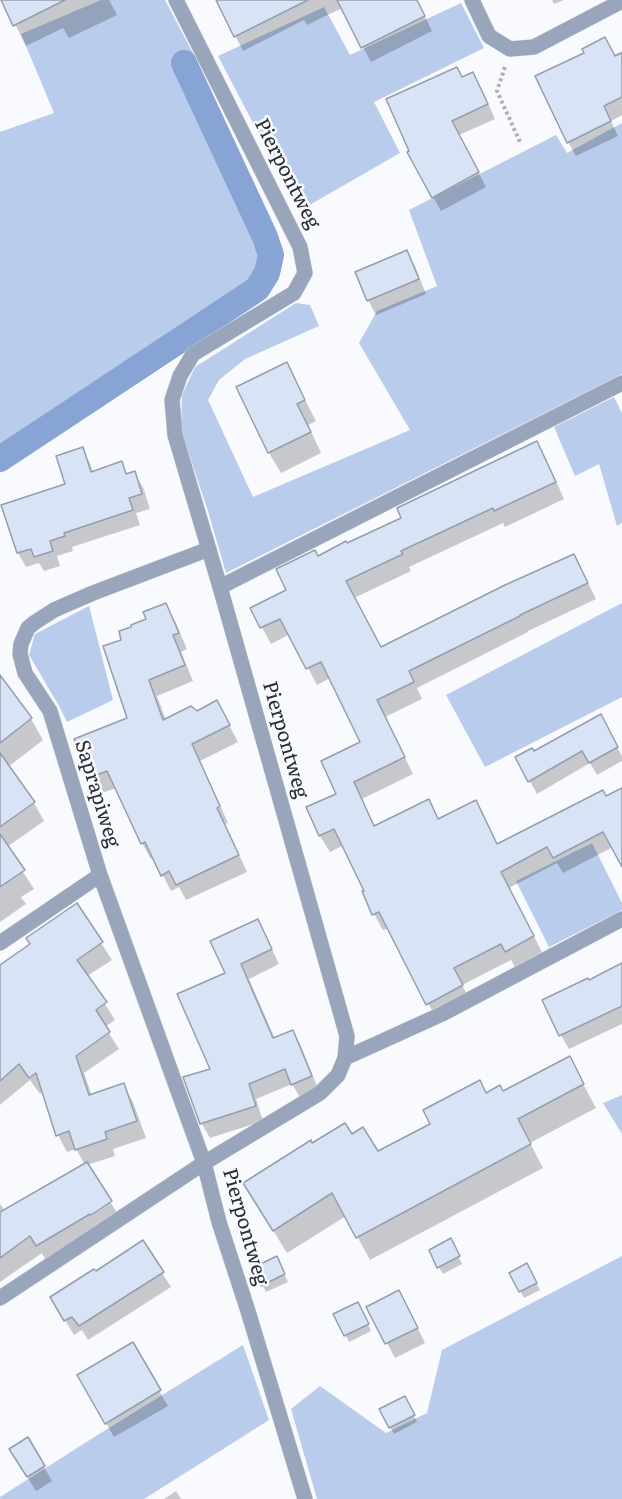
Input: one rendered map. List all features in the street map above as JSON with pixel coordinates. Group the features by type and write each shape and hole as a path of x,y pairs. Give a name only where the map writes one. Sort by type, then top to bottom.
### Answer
{"street":[{"name":"Pierpontweg","path":"176,0 300,248 305,273 294,293 193,354 180,376 172,400 175,435 347,1036 345,1058 338,1075 320,1093 204,1163 219,1222 305,1499"},
{"path":"472,0 489,36 510,49 534,47 622,1"},
{"path":"220,587 622,383"},
{"name":"Saprapiweg","path":"204,1163 100,874 50,711 25,673 20,654 21,644 28,628 54,610 93,592 209,549"},
{"path":"0,943 100,874"},
{"path":"345,1058 442,1014 622,919"},
{"path":"0,1298 204,1163"}],"path":[{"path":"510,49 497,90 520,142"}],"shaded area":[{"path":"101,0 165,0 196,59 185,63 265,237 271,255 267,273 257,289 0,459 0,132 54,113 21,34"},
{"path":"461,3 484,48 374,102 400,153 299,211 218,56 324,7 350,55"},
{"path":"622,123 622,374 226,573 181,430 182,395 195,367 296,303 310,305 319,326 245,359 219,380 208,400 253,497 410,430 359,343 377,311 437,286 409,210 556,135 567,153"},
{"path":"614,397 622,413 622,523 617,526 599,464 575,476 554,427"},
{"path":"622,603 622,697 485,767 446,695"},
{"path":"89,606 113,700 67,722 29,655 35,634"},
{"path":"592,843 622,903 622,910 549,947 516,881"},
{"path":"622,1095 622,1134 603,1103"},
{"path":"622,1256 622,1499 317,1499 291,1409 320,1386 386,1433 427,1413 442,1350"},
{"path":"243,1345 269,1420 144,1499 0,1499 96,1436"}],"building":[{"path":"1,0 65,0 13,26"},
{"path":"216,0 308,0 234,37"},
{"path":"337,0 417,0 425,16 361,48"},
{"path":"605,37 615,56 622,53 622,97 604,106 611,121 567,143 535,76 584,53 582,49"},
{"path":"457,67 462,77 473,72 488,104 452,121 479,172 432,198 407,152 409,151 386,99"},
{"path":"407,250 419,279 367,301 355,272"},
{"path":"287,362 305,400 297,404 311,432 268,453 236,387"},
{"path":"537,441 556,482 494,511 493,508 401,551 403,554 346,581 381,647 505,585 574,554 588,583 409,671 414,682 377,700 405,757 354,782 374,826 429,799 438,819 476,800 497,844 603,790 606,796 622,788 622,867 603,832 553,858 547,847 501,872 534,936 505,952 501,944 454,968 463,985 426,1005 379,912 372,915 362,891 364,891 334,829 319,836 306,807 336,794 321,761 360,742 321,662 306,669 280,619 260,628 250,608 286,590 276,569 315,550 318,556 346,541 347,543 401,518 397,508"},
{"path":"83,447 91,472 122,461 126,474 135,471 142,494 129,498 133,510 64,533 65,536 50,541 53,551 34,557 31,549 17,553 1,505 65,484 56,456"},
{"path":"166,603 179,633 173,635 185,665 149,680 163,720 191,706 197,711 217,700 230,725 192,744 220,806 217,808 239,855 176,885 169,871 161,876 145,842 141,844 107,771 89,778 74,739 127,718 103,646 121,640 119,631 146,619 143,612"},
{"path":"0,675 32,718 0,743"},
{"path":"601,714 618,747 589,763 582,751 528,782 515,757 532,748 534,751"},
{"path":"0,753 35,802 0,827"},
{"path":"0,834 25,870 0,887"},
{"path":"77,903 103,942 77,960 107,1002 96,1010 110,1032 76,1056 89,1095 124,1083 137,1121 105,1132 107,1139 75,1150 69,1131 56,1136 36,1073 29,1078 19,1064 0,1081 0,965 30,944 26,938"},
{"path":"258,919 272,949 241,964 273,1038 293,1030 312,1076 291,1085 285,1069 249,1084 256,1106 200,1124 183,1077 210,1069 177,994 225,973 210,941"},
{"path":"622,963 622,1006 559,1036 542,1000"},
{"path":"570,1056 584,1084 518,1119 531,1144 356,1238 332,1193 273,1231 243,1183 311,1140 312,1143 345,1123 352,1134 363,1127 378,1151 430,1124 423,1110 480,1080 486,1093 500,1085 503,1091"},
{"path":"87,1162 112,1201 36,1246 30,1236 0,1258 0,1212"},
{"path":"451,1238 460,1256 437,1268 429,1250"},
{"path":"143,1240 164,1272 79,1326 72,1317 64,1321 50,1297 94,1269 96,1271"},
{"path":"277,1256 285,1274 261,1286 252,1268"},
{"path":"527,1263 537,1283 519,1292 509,1273"},
{"path":"399,1290 418,1328 385,1344 366,1307"},
{"path":"358,1302 369,1324 344,1336 333,1314"},
{"path":"133,1342 161,1390 105,1424 77,1375"},
{"path":"405,1396 415,1415 389,1428 379,1409"},
{"path":"28,1437 45,1466 27,1477 9,1449"}],"waterway":[{"path":"0,459 257,289 267,273 271,255 265,237 184,63"}]}
